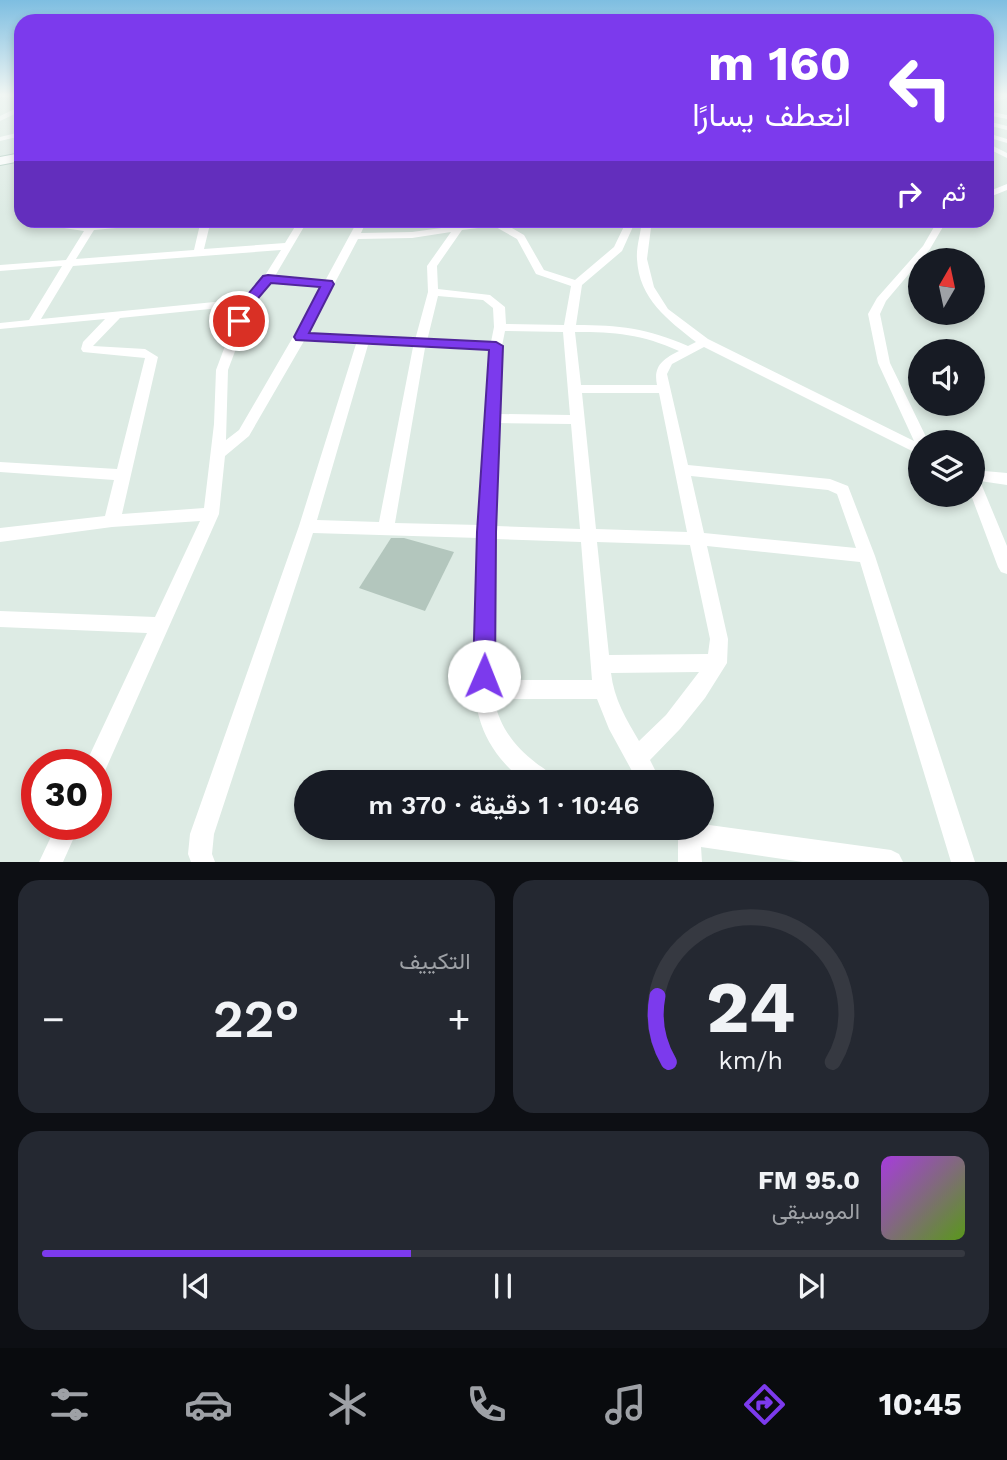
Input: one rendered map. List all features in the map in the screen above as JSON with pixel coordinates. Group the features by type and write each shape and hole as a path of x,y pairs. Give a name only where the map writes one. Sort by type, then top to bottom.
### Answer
{"street":[{"path":"71,228 91,228"},
{"path":"33,322 91,228"},
{"path":"198,253 204,228"},
{"path":"103,749 211,514 218,454 222,370 248,302 268,279 299,228"},
{"path":"218,454 244,433 359,228"},
{"path":"355,236 412,235 443,228"},
{"path":"386,529 420,344 433,292 432,266 458,228"},
{"path":"505,228 521,237 540,272 576,284"},
{"path":"628,228 618,249 576,284 569,329 603,689 643,770"},
{"path":"647,228 642,259 649,287 664,310 696,346"},
{"path":"916,430 884,363 874,314 881,300 927,247 938,228"},
{"path":"0,268 289,246"},
{"path":"268,279 328,284"},
{"path":"433,292 486,298 499,307 500,327 496,346 486,532 485,690 487,715 500,741 526,770"},
{"path":"2,327 248,302"},
{"path":"112,521 152,357 145,353 87,349 87,345 117,314"},
{"path":"500,327 640,331 696,346 908,444"},
{"path":"300,337 363,342 496,346"},
{"path":"203,862 200,854 202,834 307,526 363,342"},
{"path":"636,759 673,722 717,663 719,639 662,368 667,362 696,346"},
{"path":"575,389 665,389"},
{"path":"492,418 578,420"},
{"path":"0,467 124,475"},
{"path":"683,470 838,486 847,496 963,862"},
{"path":"985,476 1007,479"},
{"path":"983,507 1007,567"},
{"path":"0,535 112,521 211,514"},
{"path":"307,526 698,539 867,556"},
{"path":"0,619 160,625"},
{"path":"601,664 717,663"},
{"path":"485,690 603,689"},
{"path":"714,835 891,862"},
{"path":"51,862 61,840"},
{"path":"688,840 690,862"}],"building":[{"path":"391,538 404,538 454,552 425,611 359,588"}],"route":[{"path":"239,321 248,302 268,279 328,284 300,337 363,342 496,346 486,532 484,676"}]}
